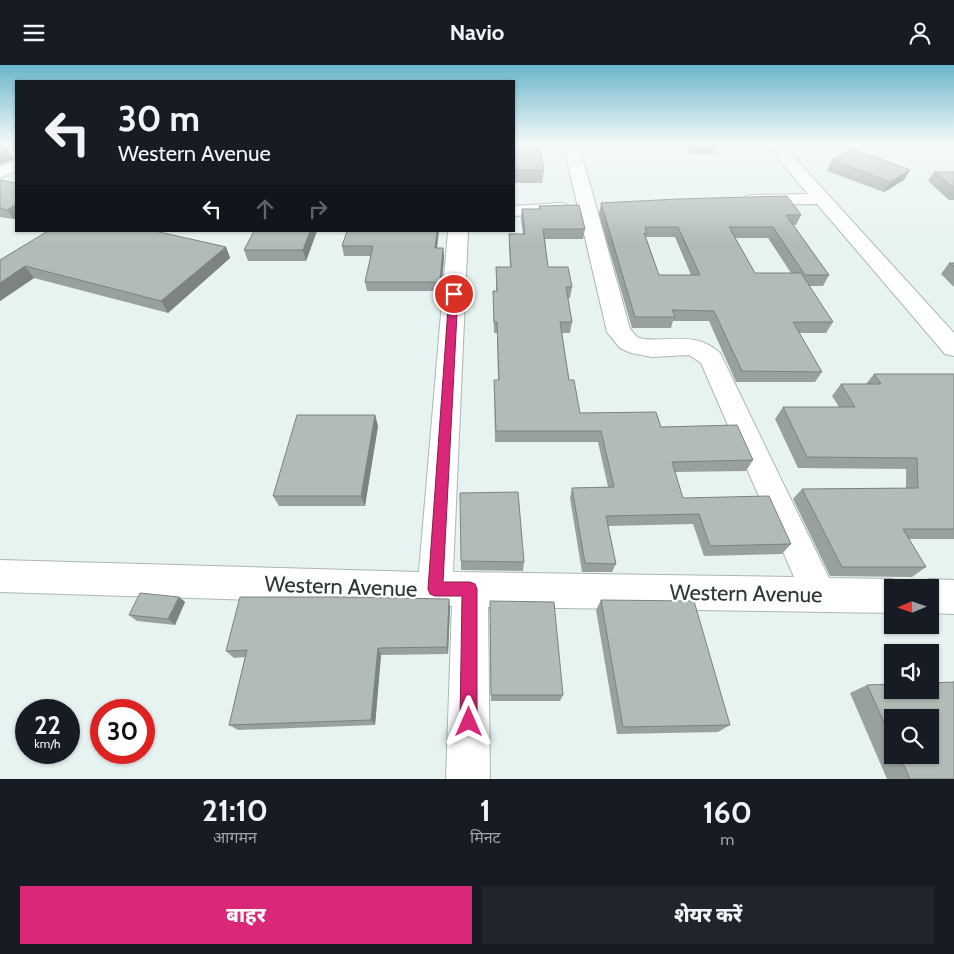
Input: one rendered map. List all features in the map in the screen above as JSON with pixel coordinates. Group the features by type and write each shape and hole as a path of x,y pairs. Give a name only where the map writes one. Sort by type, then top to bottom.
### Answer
{"street":[{"path":"584,177 597,205 619,332 624,340 639,348 686,346 696,347 705,351 715,368 819,594"},
{"path":"804,177 954,348"},
{"path":"734,201 823,199"},
{"path":"515,211 597,205"},
{"path":"458,232 452,589 468,779"},
{"name":"Western Avenue","path":"0,576 452,589 884,595"},
{"path":"939,596 954,597"}],"building":[{"path":"878,177 898,177 890,182"},
{"path":"941,177 954,177 954,188"},
{"path":"0,180 15,183 15,205 7,210 0,208"},
{"path":"787,196 801,215 786,215 829,275 805,275 773,227 729,227 755,273 801,273 833,322 793,322 822,372 742,371 714,311 672,310 675,317 635,317 601,203","holes":["645,227 678,227 700,275 659,275 644,233 647,234"]},
{"path":"579,205 585,229 543,229 548,267 568,267 572,287 566,287 572,322 560,322 569,380 574,380 580,413 656,412 661,427 737,425 753,460 672,462 683,498 769,496 791,544 710,546 699,514 606,516 616,564 585,563 572,488 614,487 601,431 496,431 494,380 499,380 497,322 494,322 493,291 497,291 496,267 511,267 509,234 525,234 522,209 540,209 539,206"},
{"path":"46,232 159,232 226,247 161,301 25,266 0,283 0,260"},
{"path":"253,232 310,232 303,250 244,250"},
{"path":"347,232 437,232 435,248 443,248 440,282 365,282 373,246 342,246"},
{"path":"874,374 954,374 954,529 903,529 926,567 842,567 802,489 918,488 917,458 807,457 783,407 855,407 841,384 881,384"},
{"path":"297,415 375,415 361,496 273,496"},
{"path":"518,492 524,562 461,561 460,493"},
{"path":"140,593 179,597 168,619 129,615"},
{"path":"240,597 449,599 447,647 378,648 371,720 229,725 247,650 226,651"},
{"path":"601,600 694,601 730,725 623,727"},
{"path":"490,601 554,602 563,695 491,695"},
{"path":"954,682 954,779 910,779 903,764 939,764 939,709 884,709 884,722 867,685 884,684 884,699 939,699 939,683"}],"route":[{"path":"454,294 435,589 470,589 469,722"}]}
